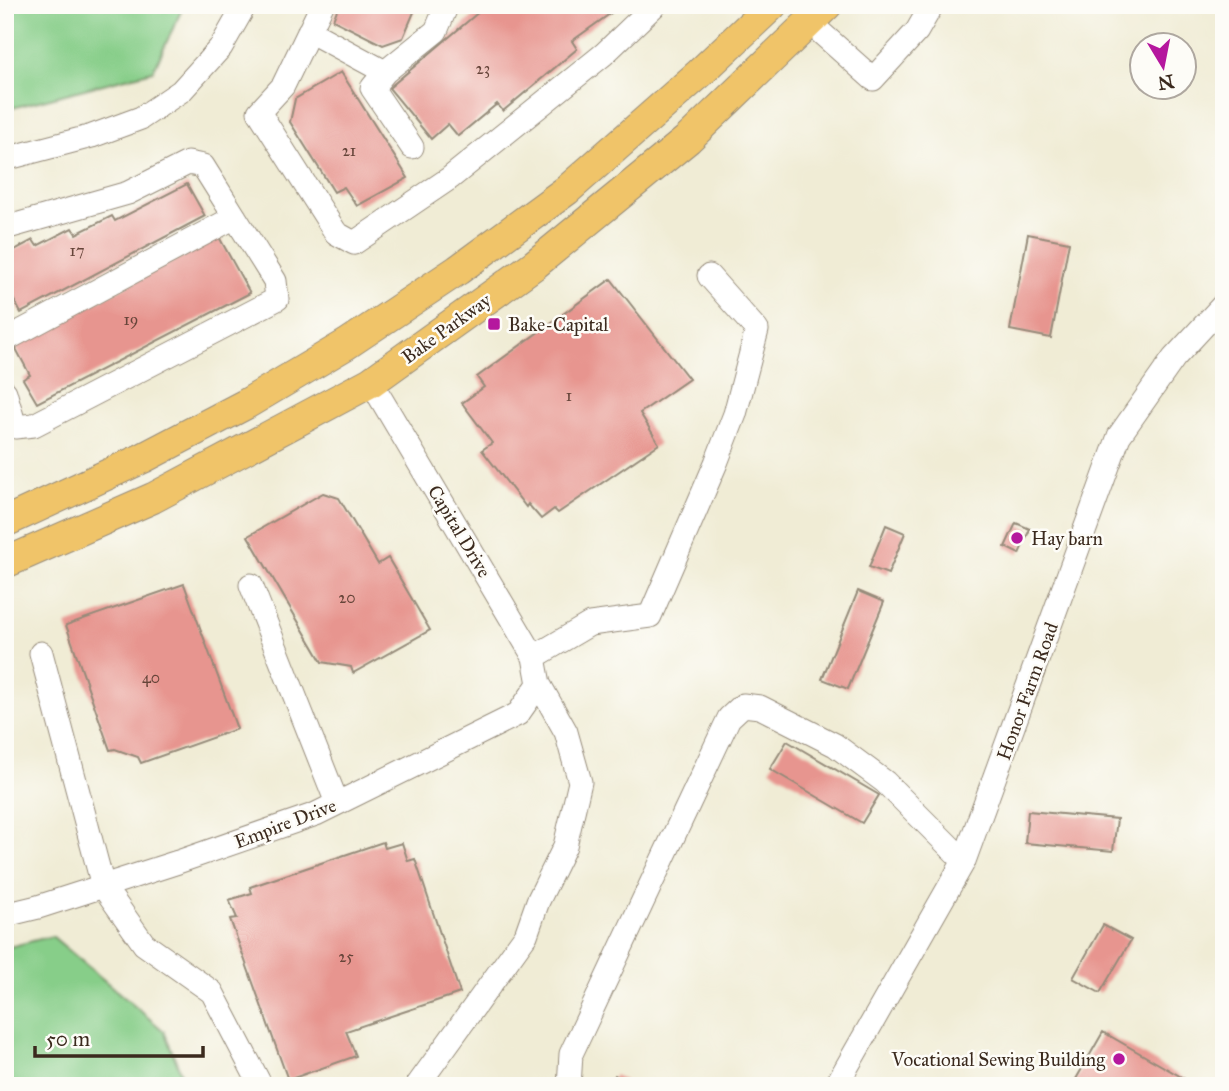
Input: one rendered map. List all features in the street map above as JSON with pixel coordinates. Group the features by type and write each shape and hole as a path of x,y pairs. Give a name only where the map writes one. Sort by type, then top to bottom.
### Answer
{"main road":[{"name":"Bake Parkway","path":"5,522 144,458 246,404 347,344 458,270 567,190 700,73 772,5"},
{"name":"Bake Parkway","path":"5,563 153,498 371,382 534,264 688,139 818,14"}],"street":[{"path":"5,159 92,136 141,118 181,91 221,47 245,5"},
{"path":"321,5 283,86 259,112 336,233 355,243 450,178 604,54 655,5"},
{"path":"412,147 372,88 385,72 436,31 447,5"},
{"path":"818,14 873,79 917,31 932,5"},
{"path":"309,32 385,72"},
{"path":"5,228 128,193 188,163 203,166 275,281 276,299 34,425 15,427 5,392"},
{"path":"5,340 235,217"},
{"path":"534,657 590,624 650,616 735,414 757,330 709,276"},
{"name":"Honor Farm Road","path":"836,1086 964,861 1119,436 1174,358 1224,304"},
{"name":"Capital Drive","path":"371,382 534,657 539,684 566,732 580,782 565,846 538,901 526,935 417,1086"},
{"path":"251,585 337,803"},
{"path":"41,653 103,886 144,944 212,992 261,1086"},
{"name":"Empire Drive","path":"5,915 103,886 316,814 518,714 539,684"},
{"path":"569,1086 571,1054 729,718 743,705 760,707 835,745 886,782 964,861"}],"green space":[{"path":"5,5 184,5 153,71 5,110"},
{"path":"52,936 164,1031 186,1086 5,1086 5,948"}],"building":[{"path":"339,5 417,5 403,38 383,45 333,20"},
{"path":"487,5 605,5 611,13 572,41 577,49 503,111 497,104 458,136 448,124 431,139 389,88"},
{"path":"341,72 408,178 357,206 344,187 334,192 290,122 295,99"},
{"path":"187,184 205,216 21,313 5,284 5,255 33,240 37,246 72,228 76,234 112,216 115,221"},
{"path":"1028,234 1069,242 1051,338 1010,330"},
{"path":"219,237 250,293 37,403 23,379 30,375 14,345"},
{"path":"611,279 689,379 640,413 659,444 558,513 554,509 541,519 528,504 526,507 482,450 492,443 462,403 484,387 477,377"},
{"path":"323,493 339,498 378,564 388,558 430,630 353,673 351,667 322,662 248,536"},
{"name":"Hay barn","path":"1016,523 1030,529 1019,554 1005,547"},
{"path":"886,525 905,533 888,574 869,567"},
{"path":"184,584 237,729 141,763 138,757 115,749 110,750 66,625"},
{"path":"858,591 884,602 848,689 822,679"},
{"path":"787,741 879,795 862,823 770,769"},
{"path":"1028,811 1117,819 1113,851 1025,843"},
{"path":"383,842 385,848 402,843 408,861 415,859 460,993 346,1031 356,1056 288,1080 230,919 237,918 229,900 252,893 250,887"},
{"path":"1103,925 1131,940 1100,993 1073,978"},
{"name":"Vocational Sewing Building","path":"1103,1032 1197,1086 1072,1086"},
{"path":"615,1075 633,1086 608,1086"}],"place":[{"name":"Bake-Capital","path":"494,324"},
{"name":"Hay barn","path":"1017,538"},
{"name":"Vocational Sewing Building","path":"1119,1059"}]}
